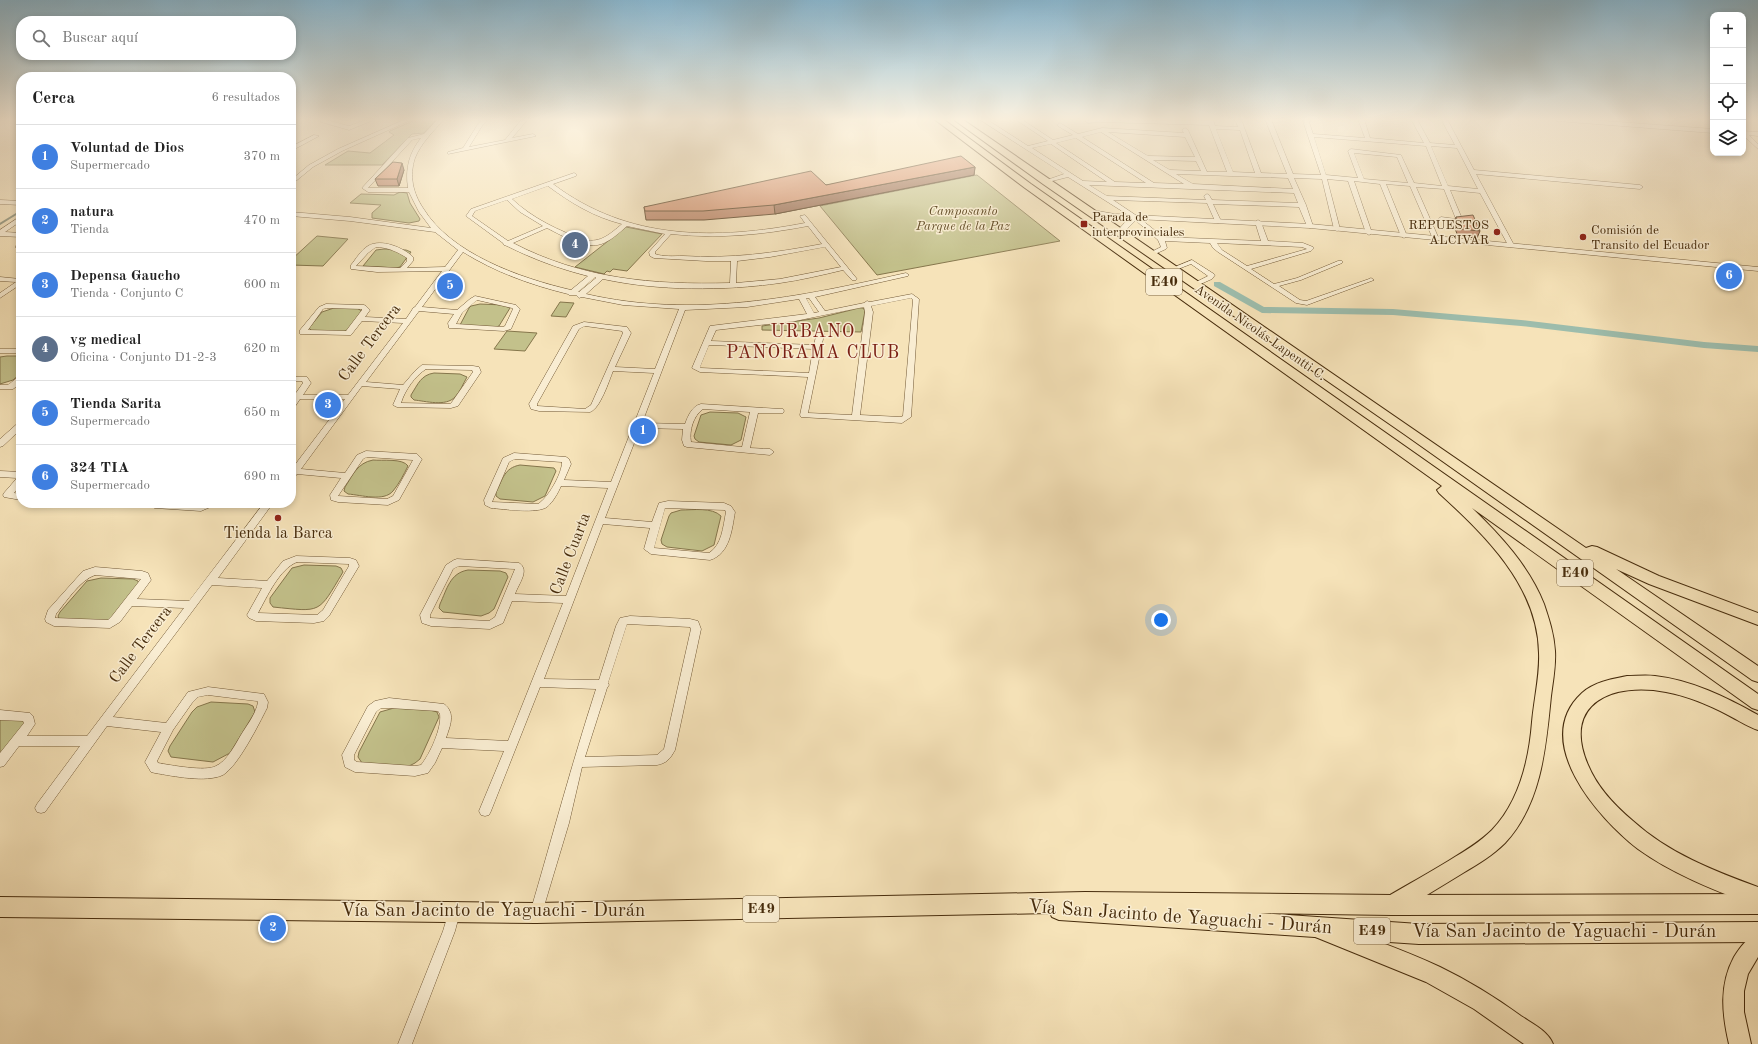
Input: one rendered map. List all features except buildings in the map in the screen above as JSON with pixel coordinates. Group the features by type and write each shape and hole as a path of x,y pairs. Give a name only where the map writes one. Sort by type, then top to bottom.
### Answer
{"main road":[{"name":"Avenida Nicolás Lapentti C.","path":"1004,168 1392,443"},
{"name":"Avenida Nicolás Lapentti C.","path":"1026,168 1505,498"},
{"name":"E40","path":"1392,443 1758,703"},
{"path":"1392,443 1453,497 1504,549 1520,572 1532,595 1540,615 1547,650 1536,762 1516,812 1499,835 1484,849 1392,905"},
{"name":"E40","path":"1505,498 1758,675"},
{"path":"1505,498 1562,535 1624,566 1702,599 1758,619"},
{"path":"1758,723 1725,705 1689,691 1654,683 1635,682 1608,687 1597,691 1588,697 1576,712 1571,730 1576,760 1586,779 1605,805 1628,829 1656,850 1695,872 1758,897"},
{"name":"Vía San Jacinto de Yaguachi - Durán","path":"0,907 536,913 1085,902 1392,905 1758,904"},
{"name":"Vía San Jacinto de Yaguachi - Durán","path":"986,905 1419,934 1758,932"},
{"path":"1315,927 1418,967 1458,987 1504,1016 1542,1044"},
{"path":"1740,1044 1733,1011 1732,995 1734,982 1739,968 1746,956 1758,944"}],"street":[{"path":"296,179 309,168"},
{"path":"383,168 364,188 368,190 411,190"},
{"path":"410,168 411,190 425,218 462,249 485,263 532,282 575,295 634,304 683,307 746,305 802,298 906,275"},
{"path":"1057,168 1135,217 1161,239 1164,248 1151,254"},
{"path":"1091,168 1114,184"},
{"path":"1126,168 1153,185"},
{"path":"1161,168 1193,186"},
{"path":"1202,168 1205,173"},
{"path":"1229,168 1231,174"},
{"path":"1257,168 1259,174"},
{"path":"1287,168 1310,226"},
{"path":"1321,168 1337,229"},
{"path":"1357,168 1362,181"},
{"path":"1404,168 1436,239"},
{"path":"1438,168 1460,221 1441,219"},
{"path":"1471,168 1510,245"},
{"path":"1168,172 1324,177 1482,191"},
{"path":"1167,185 1173,179 1168,172"},
{"path":"1473,172 1640,186"},
{"path":"574,175 474,210 469,216 481,227 506,244 561,266 593,275 655,284 696,286 733,285 792,279 845,268"},
{"path":"1046,182 1068,175"},
{"path":"1351,180 1369,233"},
{"path":"1382,182 1404,236"},
{"path":"1082,183 1297,191"},
{"path":"549,184 578,206 595,214 626,224 670,232 710,235 745,234 809,224"},
{"path":"1204,187 1218,220"},
{"path":"508,198 527,214 547,226 594,244 600,242 626,224"},
{"path":"1104,198 1303,205"},
{"path":"0,202 16,203"},
{"path":"1089,210 1115,216 1258,222 1310,226 1758,270"},
{"path":"296,214 350,219 439,231"},
{"path":"803,216 854,279"},
{"path":"1124,234 1122,230 1126,224 1135,217"},
{"path":"1,233 16,222"},
{"path":"1258,222 1265,243"},
{"path":"506,244 547,226"},
{"path":"1,233 16,232"},
{"path":"670,232 652,252 652,255 656,257 695,259 734,259 771,256 826,245"},
{"path":"1,233 16,234"},
{"path":"1161,239 1303,245 1311,248 1309,250 1246,268"},
{"path":"1213,242 1215,247 1295,301 1304,304 1371,280"},
{"path":"401,270 410,261 410,257 395,249 378,245 371,247 353,266 353,268 377,270 401,270 447,269"},
{"name":"Calle Tercera","path":"296,469 415,309 462,249"},
{"path":"733,285 734,259"},
{"path":"1173,269 1192,262 1212,275 1210,278 1196,284"},
{"path":"1273,286 1299,279 1340,262"},
{"path":"575,295 593,275"},
{"path":"575,295 601,276"},
{"path":"0,279 16,280"},
{"path":"0,296 16,285"},
{"path":"811,375 700,370 696,368 712,328 795,318 909,295 916,299 916,312 907,417 902,420 804,415 820,334"},
{"path":"811,296 822,312"},
{"path":"415,309 460,312 472,300 480,298 514,306 517,309 508,326 500,330 452,326 452,323 460,312"},
{"path":"802,298 811,315"},
{"path":"856,418 869,312 867,303"},
{"path":"326,306 366,308 360,320 351,331 344,334 303,332 321,308 326,306"},
{"name":"Calle Cuarta","path":"485,811 570,600 683,307"},
{"path":"360,320 406,321"},
{"path":"584,324 626,331 627,333 612,369 594,406 590,410 539,409 534,407 533,404 579,326 584,324"},
{"path":"706,343 818,347"},
{"path":"0,351 16,351"},
{"path":"424,367 473,368 476,369 477,372 455,404 447,407 397,405 397,402 405,388 420,368 424,367"},
{"path":"612,369 658,371"},
{"path":"296,379 304,379 307,381 296,400"},
{"path":"0,387 10,387 16,383"},
{"path":"360,384 405,388"},
{"path":"298,397 349,397"},
{"path":"770,452 690,446 686,442 688,427 695,409 700,406 780,411"},
{"path":"745,450 755,410"},
{"path":"639,424 688,427"},
{"path":"0,444 16,430"},
{"path":"366,454 414,456 418,459 396,498 388,502 334,498 334,494 347,476 360,457 366,454"},
{"path":"514,456 563,459 567,464 558,483 547,502 539,507 492,505 488,503 506,460 514,456"},
{"path":"296,473 347,476"},
{"path":"0,474 16,475"},
{"path":"558,483 614,485"},
{"path":"16,484 7,495 16,496"},
{"path":"662,505 724,506 731,512 721,549 710,557 654,552 650,549 655,525 662,505"},
{"name":"Calle Tercera","path":"41,808 104,721 265,508"},
{"path":"600,521 655,525"},
{"path":"291,560 350,561 353,562 354,566 326,613 320,618 252,616 269,585 286,563 291,560"},
{"path":"457,562 516,565 520,568 520,571 508,597 499,620 490,625 431,622 426,620 425,615 449,568 457,562"},
{"path":"94,571 145,576 146,580 129,602 116,620 110,624 54,622 50,619 51,613 80,579 86,574 94,571"},
{"path":"211,581 269,585"},
{"path":"508,597 570,600"},
{"path":"129,602 191,605"},
{"path":"536,913 578,762 604,685 621,626 624,622 630,620 694,624 696,629 669,750 666,756 663,759 657,760 578,762"},
{"path":"537,683 604,685"},
{"path":"208,691 260,697 263,702 262,708 229,765 219,771 209,773 155,768 151,762 153,755 169,728 191,696 198,692 208,691"},
{"path":"389,703 440,706 446,712 447,719 439,743 428,764 423,769 415,771 355,767 349,763 348,755 372,709 379,704 389,703"},
{"path":"0,715 26,716 29,719 30,724 0,762"},
{"path":"104,721 169,728"},
{"path":"18,741 90,741"},
{"path":"439,743 510,746"},
{"path":"405,1044 449,931 454,912"}],"green space":[{"name":"Camposanto Parque de la Paz","path":"977,175 1060,241 877,275 820,206"},
{"path":"400,192 407,193 410,203 420,219 419,221 409,223 372,218 372,213 381,205 350,203 361,194 394,195"},
{"path":"626,227 662,234 627,271 613,269 604,274 575,267"},
{"path":"317,236 348,239 323,266 296,265 296,255"},
{"path":"376,250 406,250 411,252 400,267 363,266"},
{"path":"560,302 574,303 566,317 551,316"},
{"path":"480,304 504,305 510,308 499,326 460,325 469,308"},
{"path":"334,308 357,308 363,312 353,325 345,331 336,333 312,331 309,328 322,312"},
{"path":"863,308 865,311 861,332 762,330 762,326 819,318"},
{"path":"507,331 537,333 525,351 494,349"},
{"path":"16,356 16,377 13,380 0,384 0,357"},
{"path":"434,373 460,374 467,377 458,393 451,400 435,403 414,400 411,395 418,384 423,378"},
{"path":"710,412 738,413 746,417 741,440 731,445 699,442 695,439 694,436 701,415"},
{"path":"373,460 397,461 405,463 408,466 393,491 384,496 378,497 348,494 344,491 356,470 363,464"},
{"path":"520,465 554,468 556,471 545,496 533,502 500,499 496,496 496,492 507,471"},
{"path":"681,510 708,510 721,516 714,545 702,551 667,547 662,544 661,540 669,516 671,513"},
{"path":"304,565 336,566 341,568 343,572 323,603 317,607 301,610 273,607 270,603 270,598 292,568"},
{"path":"468,570 500,571 506,573 508,577 494,609 481,616 443,612 439,608 447,587 457,574"},
{"path":"101,578 133,579 138,581 139,585 113,618 107,621 60,621 58,616 60,612 87,581"},
{"path":"211,702 248,704 253,706 255,712 230,753 213,762 171,757 168,751 170,746 192,712 197,707"},
{"path":"394,708 430,710 437,712 439,717 420,759 405,768 362,763 358,757 359,752 380,712"},
{"path":"0,715 20,716 26,724 0,756"}],"waterway":[{"path":"0,224 16,214"},
{"path":"1217,284 1262,310 1393,312 1521,323 1704,345 1758,349"}],"place":[{"name":"Parada de interprovinciales","path":"1084,224"},
{"name":"REPUESTOS ALCIVAR","path":"1497,232"},
{"name":"Comisión de Transito del Ecuador","path":"1583,237"},
{"name":"vg medical","path":"575,245"},
{"name":"324 TIA","path":"1729,276"},
{"name":"Tienda Sarita","path":"450,286"},
{"name":"Depensa Gaucho","path":"328,405"},
{"name":"Voluntad de Dios","path":"643,431"},
{"name":"Tienda la Barca","path":"278,518"},
{"name":"natura","path":"273,928"}],"district":[{"name":"URBANO PANORAMA CLUB","path":"813,342"}]}
